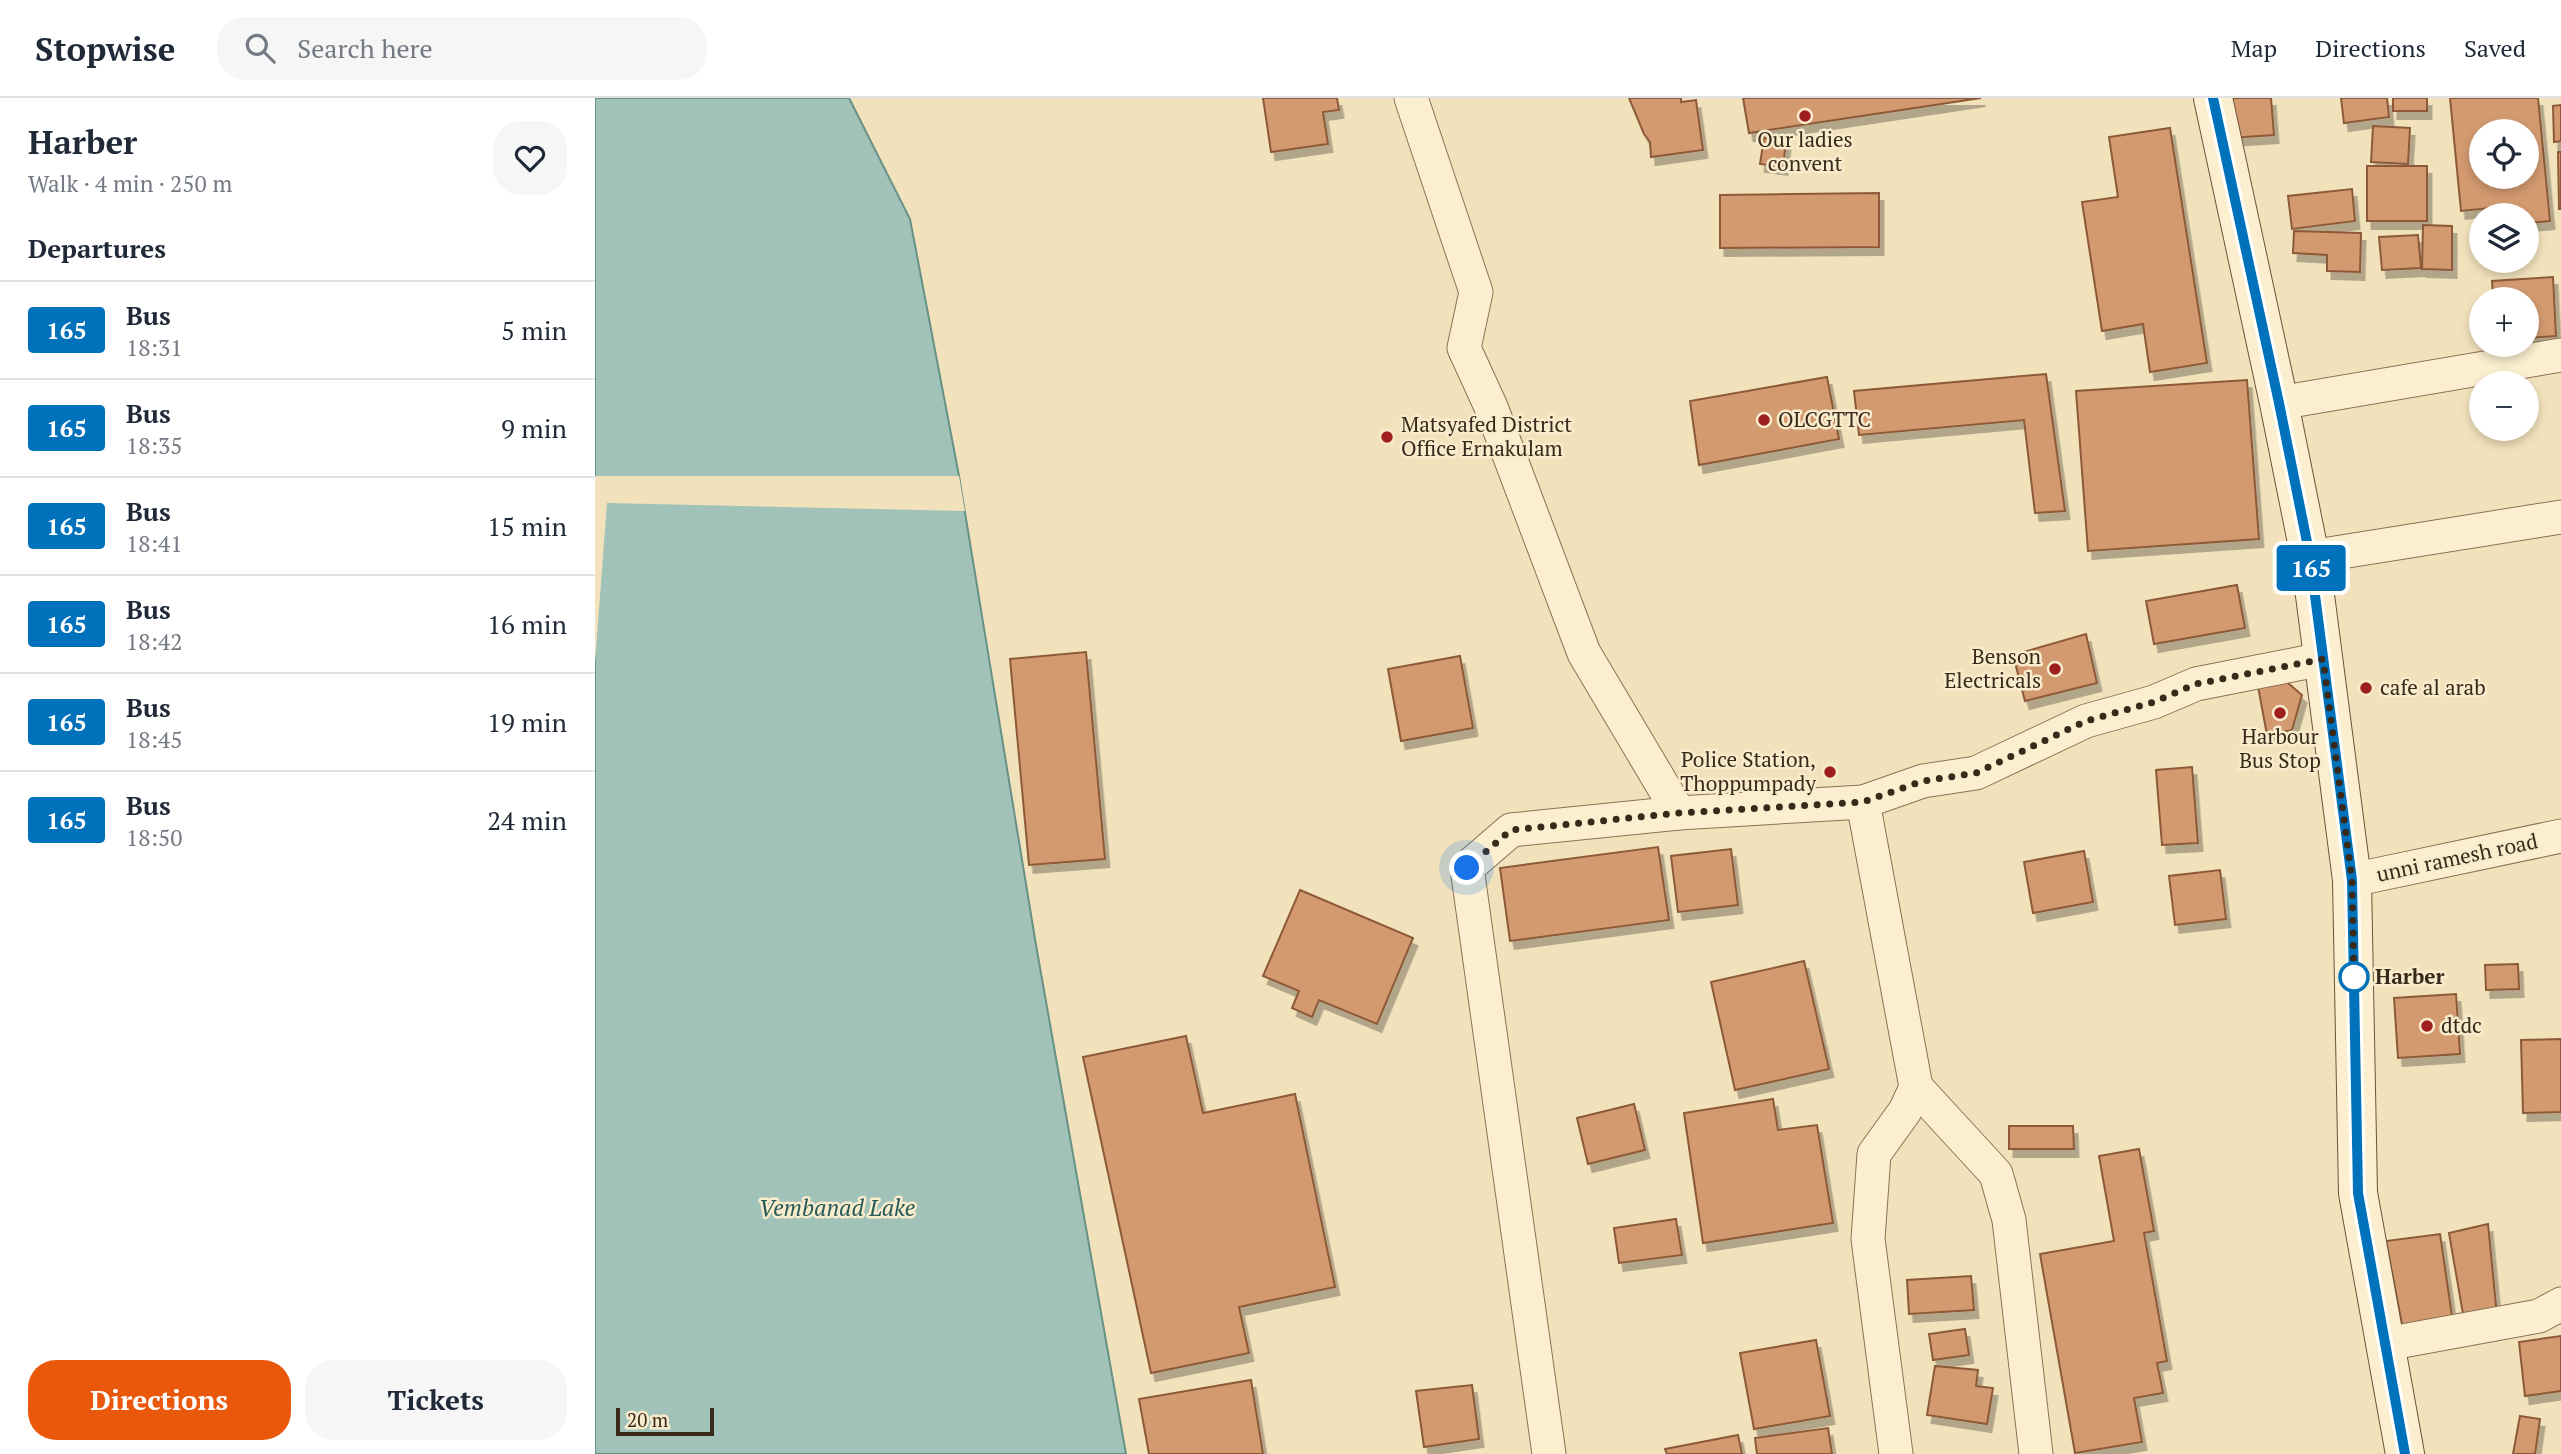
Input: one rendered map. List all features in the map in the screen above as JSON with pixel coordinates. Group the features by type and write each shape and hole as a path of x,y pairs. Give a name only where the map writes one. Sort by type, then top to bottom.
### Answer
{"main road":[{"path":"2213,98 2310,557 2352,880 2358,1193 2405,1454"}],"street":[{"path":"1411,98 1476,292 1464,348 1491,407 1584,653 1679,813"},
{"path":"2279,403 2561,355"},
{"path":"2310,557 2561,517"},
{"path":"1549,1454 1467,868 1511,830 1679,813 1863,802 1923,781 1976,773 2086,721 2154,702 2196,684 2323,659"},
{"path":"1863,802 1916,1087 1996,1174 2009,1220 2036,1454"},
{"name":"unni ramesh road","path":"2352,880 2561,836"},
{"path":"1896,1454 1868,1239 1874,1154 1905,1111 1916,1087"},
{"path":"2386,1344 2539,1316 2561,1304"}],"water":[{"name":"Vembanad Lake","path":"595,98 849,98 910,219 959,476 1036,945 1126,1454 595,1454"}],"pier":[{"path":"595,476 959,476 965,511 607,503 595,663"}],"building":[{"path":"1263,98 1337,98 1339,110 1323,112 1328,144 1271,152"},
{"path":"1629,98 1681,98 1681,102 1696,100 1703,150 1651,157 1650,142"},
{"name":"Our ladies convent","path":"1743,98 1981,98 1749,133"},
{"path":"2226,98 2271,98 2274,135 2229,138"},
{"path":"2341,98 2387,98 2389,117 2344,123"},
{"path":"2393,98 2427,98 2427,111 2393,111"},
{"path":"2450,98 2538,98 2550,221 2539,222 2539,203 2469,203 2469,210 2461,211"},
{"path":"2561,105 2561,141 2554,142 2553,106"},
{"path":"2373,126 2410,128 2408,164 2371,162"},
{"path":"2170,128 2207,363 2150,372 2143,324 2102,331 2082,202 2118,197 2109,137"},
{"path":"1764,138 1786,141 1783,167 1760,164"},
{"path":"2558,152 2561,152 2561,209 2559,209"},
{"path":"2367,166 2427,166 2427,221 2367,221"},
{"path":"2352,189 2355,221 2292,229 2288,196"},
{"path":"1879,193 1879,247 1720,248 1720,195"},
{"path":"2423,225 2452,226 2452,270 2422,269"},
{"path":"2294,231 2361,233 2360,272 2327,271 2327,255 2293,253"},
{"path":"2418,235 2421,268 2382,270 2379,237"},
{"path":"2553,277 2556,336 2539,337 2539,287 2492,287 2492,281"},
{"path":"2046,374 2065,511 2035,513 2024,420 1859,435 1854,391"},
{"name":"OLCGTTC","path":"1827,377 1839,439 1699,465 1690,401"},
{"path":"2247,380 2259,539 2088,551 2076,391"},
{"path":"2237,585 2245,628 2154,644 2146,601"},
{"name":"Benson Electricals","path":"2086,634 2097,683 2025,701 2013,655"},
{"path":"1086,652 1105,859 1029,865 1010,659"},
{"path":"1460,656 1473,728 1401,741 1388,669"},
{"name":"Harbour Bus Stop","path":"2281,677 2302,695 2292,730 2267,735 2257,681"},
{"path":"2192,767 2198,843 2162,845 2156,770"},
{"path":"1658,847 1669,920 1510,941 1500,868"},
{"path":"1731,849 1738,905 1678,912 1671,856"},
{"path":"2084,851 2093,902 2033,913 2024,862"},
{"path":"2220,870 2226,919 2175,925 2169,876"},
{"path":"1300,890 1413,938 1377,1024 1319,1000 1312,1017 1292,1008 1299,991 1263,976"},
{"path":"1804,961 1829,1069 1735,1090 1711,982"},
{"path":"2518,964 2519,989 2486,990 2485,965"},
{"name":"dtdc","path":"2456,994 2460,1054 2398,1058 2394,998"},
{"path":"1186,1036 1203,1113 1295,1094 1335,1287 1239,1307 1249,1353 1151,1373 1083,1057"},
{"path":"2561,1039 2561,1112 2523,1113 2521,1040"},
{"path":"1773,1099 1778,1130 1817,1125 1833,1223 1703,1243 1684,1113"},
{"path":"1634,1104 1645,1150 1588,1164 1577,1118"},
{"path":"2009,1126 2073,1126 2074,1149 2009,1149"},
{"path":"2139,1149 2154,1231 2144,1233 2167,1361 2157,1363 2163,1393 2134,1398 2142,1442 2075,1453 2040,1254 2114,1241 2099,1156"},
{"path":"1676,1219 1682,1255 1619,1263 1614,1228"},
{"path":"2488,1224 2497,1316 2464,1320 2449,1233"},
{"path":"2440,1234 2453,1323 2403,1330 2386,1241"},
{"path":"1971,1276 1974,1310 1909,1314 1907,1280"},
{"path":"1965,1329 1969,1355 1933,1360 1929,1334"},
{"path":"2561,1336 2561,1391 2525,1396 2519,1342"},
{"path":"1816,1340 1830,1416 1754,1429 1740,1353"},
{"path":"1935,1366 1978,1370 1976,1386 1993,1388 1987,1424 1927,1415"},
{"path":"1251,1380 1263,1454 1149,1454 1139,1399"},
{"path":"1472,1385 1479,1439 1424,1447 1416,1391"},
{"path":"2520,1416 2540,1419 2535,1454 2513,1454"},
{"path":"1828,1428 1832,1454 1757,1454 1755,1438"},
{"path":"1738,1435 1742,1454 1667,1454 1665,1449"}],"bus line":[{"name":"165","path":"2213,98 2310,557 2352,880 2358,1193 2405,1454"}],"place":[{"name":"Our ladies convent","path":"1805,116"},
{"name":"OLCGTTC","path":"1764,420"},
{"name":"Matsyafed District Office Ernakulam","path":"1387,437"},
{"name":"Benson Electricals","path":"2055,669"},
{"name":"cafe al arab","path":"2366,688"},
{"name":"Harbour Bus Stop","path":"2280,713"},
{"name":"Police Station, Thoppumpady","path":"1830,772"},
{"name":"Harber","path":"2354,977"},
{"name":"dtdc","path":"2427,1026"}],"route":[{"path":"1467,868 1511,830 1679,813 1863,802 1923,781 1976,773 2067,728 2154,702 2196,684 2323,659 2352,880 2354,984 2354,977"}]}
